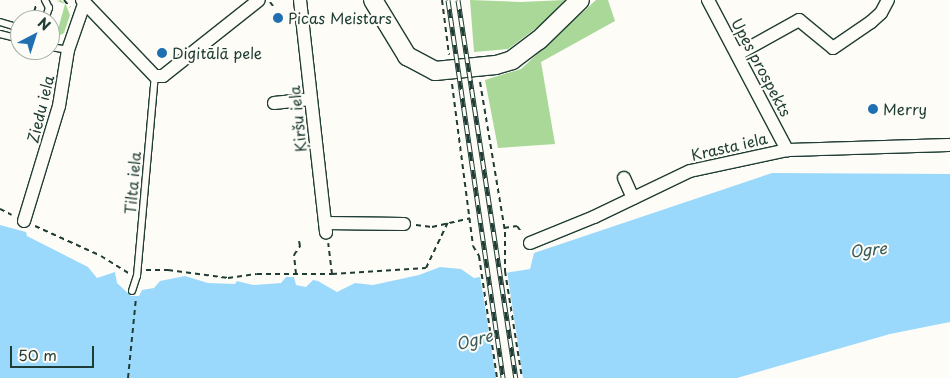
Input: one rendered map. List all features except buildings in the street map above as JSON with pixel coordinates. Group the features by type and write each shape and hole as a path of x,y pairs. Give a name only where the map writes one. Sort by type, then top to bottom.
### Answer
{"main road":[{"path":"373,0 413,62 428,70 450,61 478,68 512,60 539,40 580,0"}],"street":[{"path":"80,1 155,76 163,76 259,0"},
{"name":"Ķiršu iela","path":"300,0 326,228"},
{"name":"Upes prospekts","path":"708,0 787,150"},
{"path":"738,54 799,20 832,48 876,18 888,0"},
{"name":"Ziedu iela","path":"24,221 59,106 68,50 80,1"},
{"path":"274,103 311,99"},
{"name":"Krasta iela","path":"530,243 633,198 690,170 787,150 950,145"},
{"path":"624,178 633,198"},
{"path":"326,228 404,224"}],"lane":[{"path":"60,49 68,50"},
{"name":"Tilta iela","path":"134,293 155,76"}],"path":[{"path":"35,10 37,3 44,0"},
{"path":"442,0 473,246 479,256 497,378"},
{"path":"478,68 504,228 505,271 522,378"},
{"path":"0,209 101,256 124,272 131,274 137,271 168,270 228,278 426,268 448,222"},
{"path":"404,224 432,227 470,218"},
{"path":"504,228 517,226"},
{"path":"326,228 332,274"},
{"path":"296,274 294,255 300,246 299,241"},
{"path":"128,378 134,293"}],"green space":[{"path":"470,0 521,2 565,0 543,23 508,49 474,52"},
{"path":"596,0 608,0 615,21 541,62 555,144 498,148 485,80 521,69"},
{"path":"65,4 70,15 64,33 60,35 60,22"}],"water":[{"name":"Ogre","path":"772,173 950,174 950,322 890,334 737,378 0,378 0,225 26,232 27,236 88,267 97,278 115,272 117,283 131,296 139,296 142,290 154,288 160,281 185,276 208,283 235,284 237,281 253,285 281,283 286,277 294,277 296,285 306,287 313,280 337,292 355,283 373,285 419,275 440,267 461,269 474,278 530,269 534,253"}],"pier":[{"path":"507,271 523,378 496,378 480,275"}],"railway":[{"path":"448,0 503,378"},
{"path":"458,0 516,378"}],"place":[{"name":"Picas Meistars","path":"278,18"},
{"name":"Digitālā pele","path":"162,53"},
{"name":"Merry","path":"873,109"}]}
